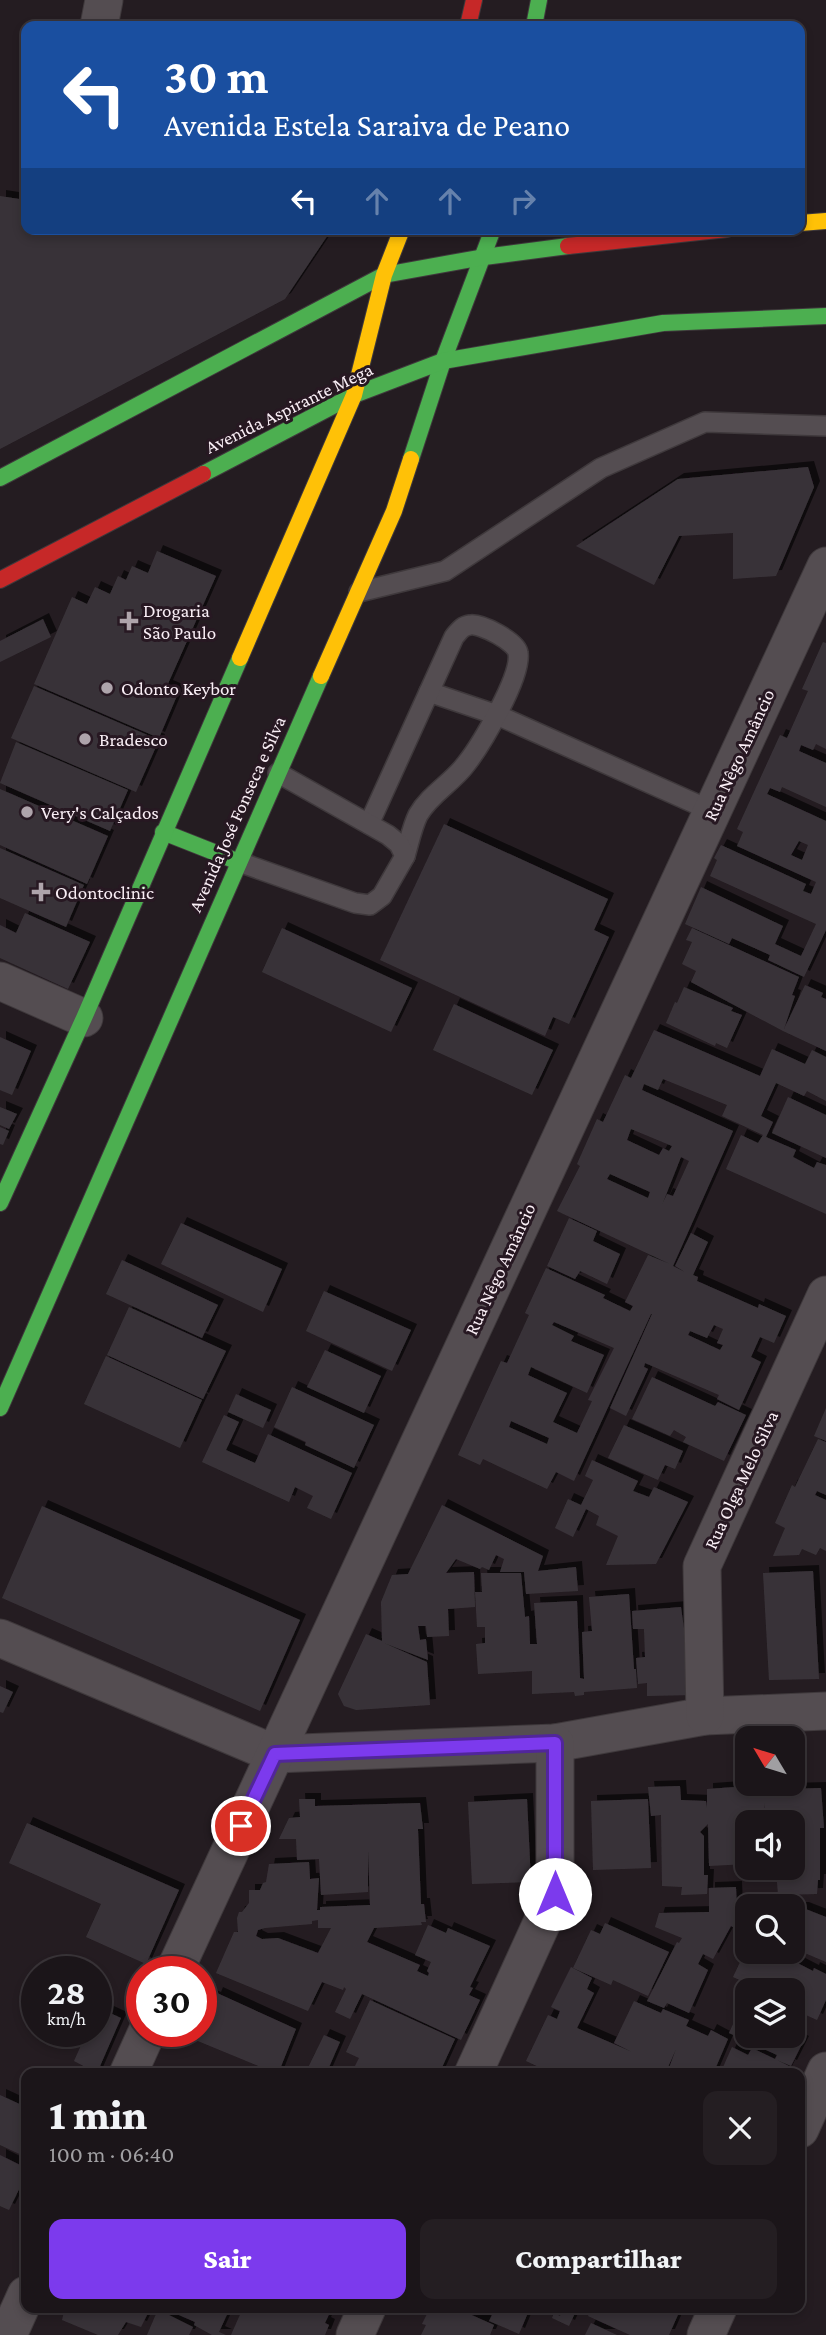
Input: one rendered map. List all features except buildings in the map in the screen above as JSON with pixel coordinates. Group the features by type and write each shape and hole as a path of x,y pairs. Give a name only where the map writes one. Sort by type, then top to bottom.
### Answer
{"main road":[{"path":"469,21 474,0"},
{"path":"535,21 539,0"},
{"path":"805,223 826,221"},
{"path":"0,1203 354,395 384,275 400,235"},
{"name":"Avenida José Fonseca e Silva","path":"0,1408 394,511 443,361 491,235"},
{"path":"0,478 384,275 484,257 664,235"},
{"name":"Avenida Aspirante Mega","path":"0,580 354,395 443,361 663,323 826,316"},
{"path":"163,832 239,862"}],"street":[{"path":"100,21 104,0"},
{"name":"Rua Nêgo Amâncio","path":"181,1956 826,566"},
{"path":"0,981 83,1018"},
{"name":"Rua Olga Melo Silva","path":"705,1716 702,1566 826,1295"},
{"path":"0,1637 275,1754 555,1743 705,1716 826,1711"},
{"path":"476,2068 555,1894 555,1743"},
{"path":"131,2068 140,2047"},
{"path":"805,2118 826,2071"},
{"path":"8,2335 21,2306"},
{"path":"355,2335 365,2313"},
{"path":"706,2335 716,2313"}],"lane":[{"path":"358,592 445,571 601,468 705,422 826,426"},
{"path":"239,862 344,899 370,905 382,896 405,856 417,817 426,804 466,765 497,715 517,665 519,652 512,642 474,624 463,627 454,637 369,824"},
{"path":"429,692 497,715 712,811"},
{"path":"278,774 369,824 399,844 405,856"}],"traffic: fast":[{"path":"535,21 539,0"},
{"path":"411,459 443,361 491,235"},
{"path":"0,478 384,275 484,257 568,246"},
{"path":"203,474 354,395 443,361 663,323 826,316"},
{"path":"0,1203 84,1018 240,658"},
{"path":"0,1408 321,676"},
{"path":"163,832 239,862"}],"traffic: slow":[{"path":"805,223 826,221"},
{"path":"240,658 354,395 384,275 400,235"},
{"path":"321,676 394,511 411,459"}],"traffic: jam":[{"path":"469,21 474,0"},
{"path":"568,246 671,235"},
{"path":"0,580 203,474"}],"place":[{"name":"Drogaria São Paulo","path":"129,621"},
{"name":"Odonto Keybor","path":"107,688"},
{"name":"Bradesco","path":"85,739"},
{"name":"Very's Calçados","path":"27,812"},
{"name":"Odontoclinic","path":"41,892"}],"route":[{"path":"241,1826 275,1754 555,1743 555,1894"}]}
